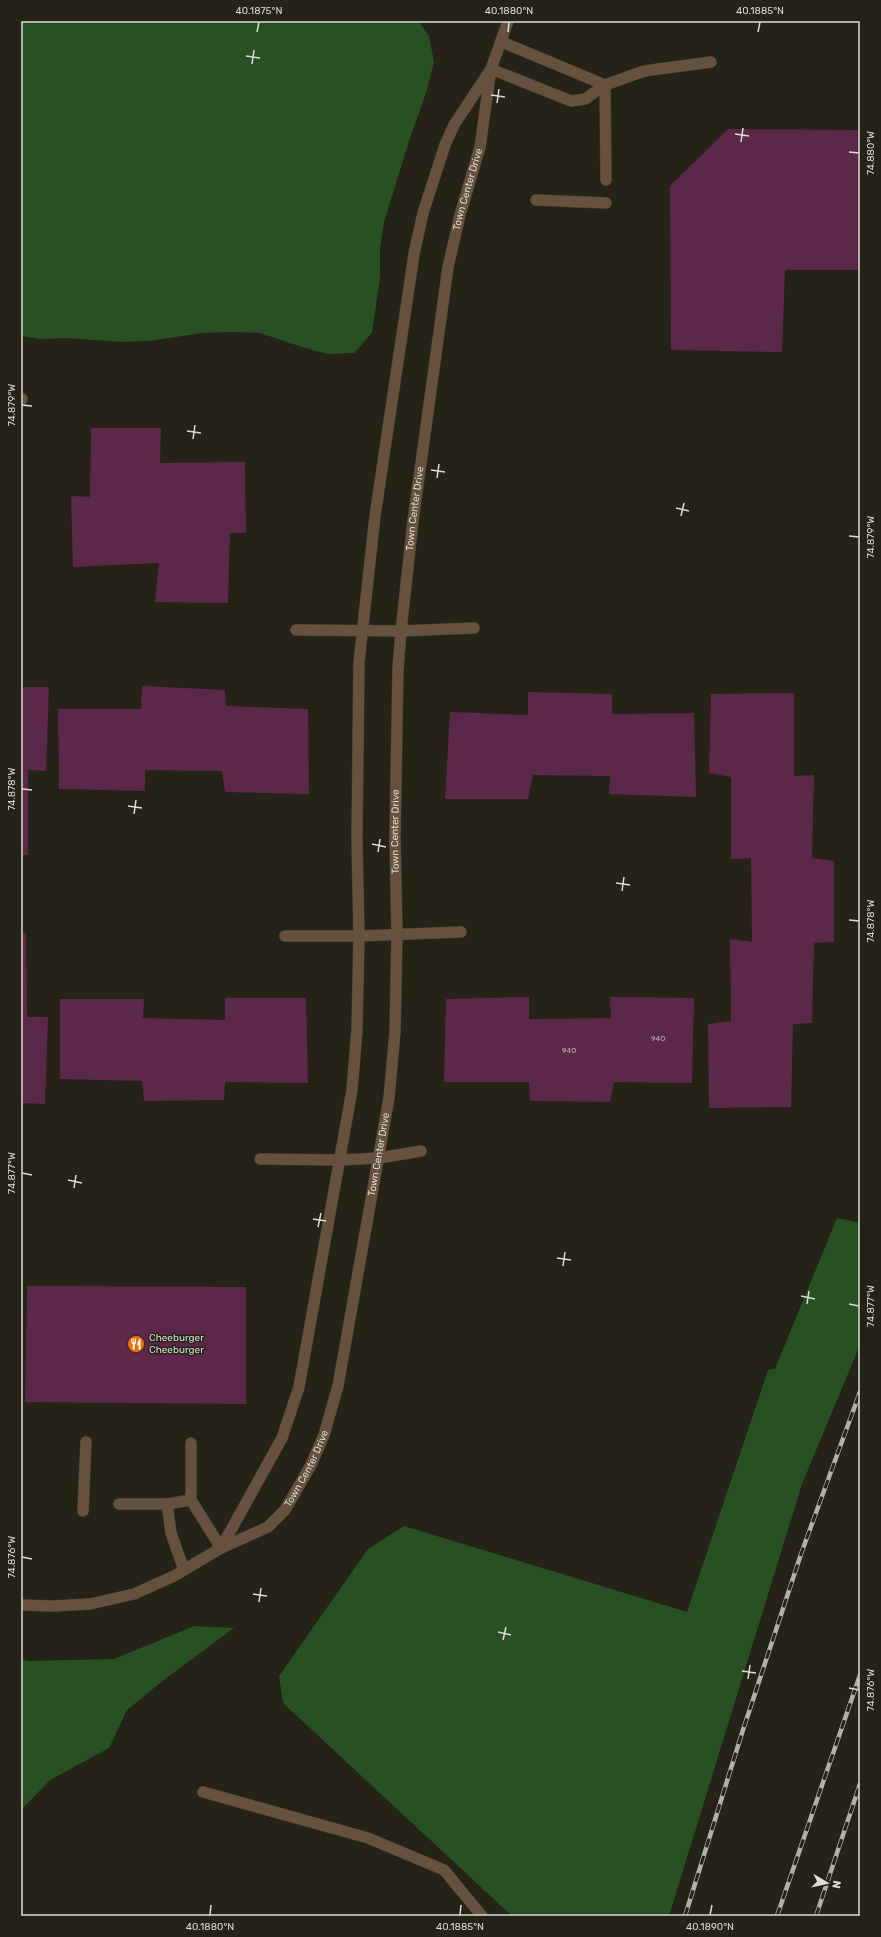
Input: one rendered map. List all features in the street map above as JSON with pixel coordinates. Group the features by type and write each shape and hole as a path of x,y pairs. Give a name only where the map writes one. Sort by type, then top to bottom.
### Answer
{"street":[{"name":"Town Center Drive","path":"220,1548 282,1438 299,1387 353,1083 357,1030 359,936 357,838 359,662 377,501 414,254 423,212 454,125 491,69 502,42 508,21"},
{"path":"502,42 605,85"},
{"path":"491,69 570,101 585,99 605,85 644,71 711,62"},
{"name":"Town Center Drive","path":"21,1605 54,1606 90,1604 134,1594 184,1570 220,1548 268,1526 285,1510 311,1465 324,1435 338,1386 389,1098 396,1032 397,934 395,838 398,669 401,632 413,521 448,267 460,215 480,147 491,69"},
{"path":"605,85 606,180"},
{"path":"536,200 606,203"},
{"path":"296,630 401,632 474,628"},
{"path":"285,936 359,936 461,932"},
{"path":"260,1159 340,1160 379,1158 421,1151"},
{"path":"83,1512 86,1442"},
{"path":"191,1443 191,1500 220,1548"},
{"path":"119,1504 167,1504 191,1500"},
{"path":"167,1504 171,1533 184,1570"},
{"path":"203,1792 368,1838 444,1870 482,1916"}],"green space":[{"path":"21,21 418,21 429,36 434,62 427,90 409,141 384,222 380,249 380,278 372,333 354,353 328,354 260,333 203,333 148,341 121,342 68,338 40,339 21,336"},
{"path":"837,1218 860,1223 860,1345 802,1484 669,1916 512,1916 283,1703 279,1676 368,1549 404,1526 687,1612 768,1370 775,1369"},
{"path":"194,1626 234,1628 165,1679 127,1710 109,1748 50,1780 21,1810 21,1659 28,1661 114,1659"}],"building":[{"path":"728,129 860,130 860,270 785,270 782,352 671,350 670,186"},
{"path":"91,428 161,428 160,463 245,462 246,533 230,533 228,603 155,602 159,563 73,567 71,496 90,497"},
{"path":"142,686 225,690 226,706 308,709 309,794 225,792 222,771 145,770 145,791 59,789 58,709 141,709"},
{"path":"21,687 49,687 46,771 28,770 28,855 21,855"},
{"path":"528,692 612,694 612,714 694,713 696,797 609,794 610,776 533,775 528,799 445,799 450,712 528,715"},
{"path":"794,693 794,776 814,775 812,858 834,861 834,942 814,943 812,1023 793,1024 791,1107 709,1108 708,1024 731,1021 730,939 752,942 751,858 731,859 731,777 709,773 711,694"},
{"path":"21,933 26,933 27,1017 48,1017 45,1104 21,1103"},
{"path":"529,997 529,1019 611,1018 610,997 694,998 692,1083 614,1082 610,1102 530,1101 529,1082 444,1082 446,999"},
{"path":"225,998 306,998 308,1083 225,1082 224,1100 144,1101 142,1081 60,1079 60,999 144,999 143,1018 225,1020"},
{"name":"Cheeburger Cheeburger","path":"27,1286 246,1287 246,1404 25,1402"}],"railway":[{"path":"685,1916 742,1733 801,1554 860,1392"},
{"path":"777,1916 860,1675"},
{"path":"816,1916 860,1784"}],"place":[{"name":"Cheeburger Cheeburger","path":"136,1344"}]}
